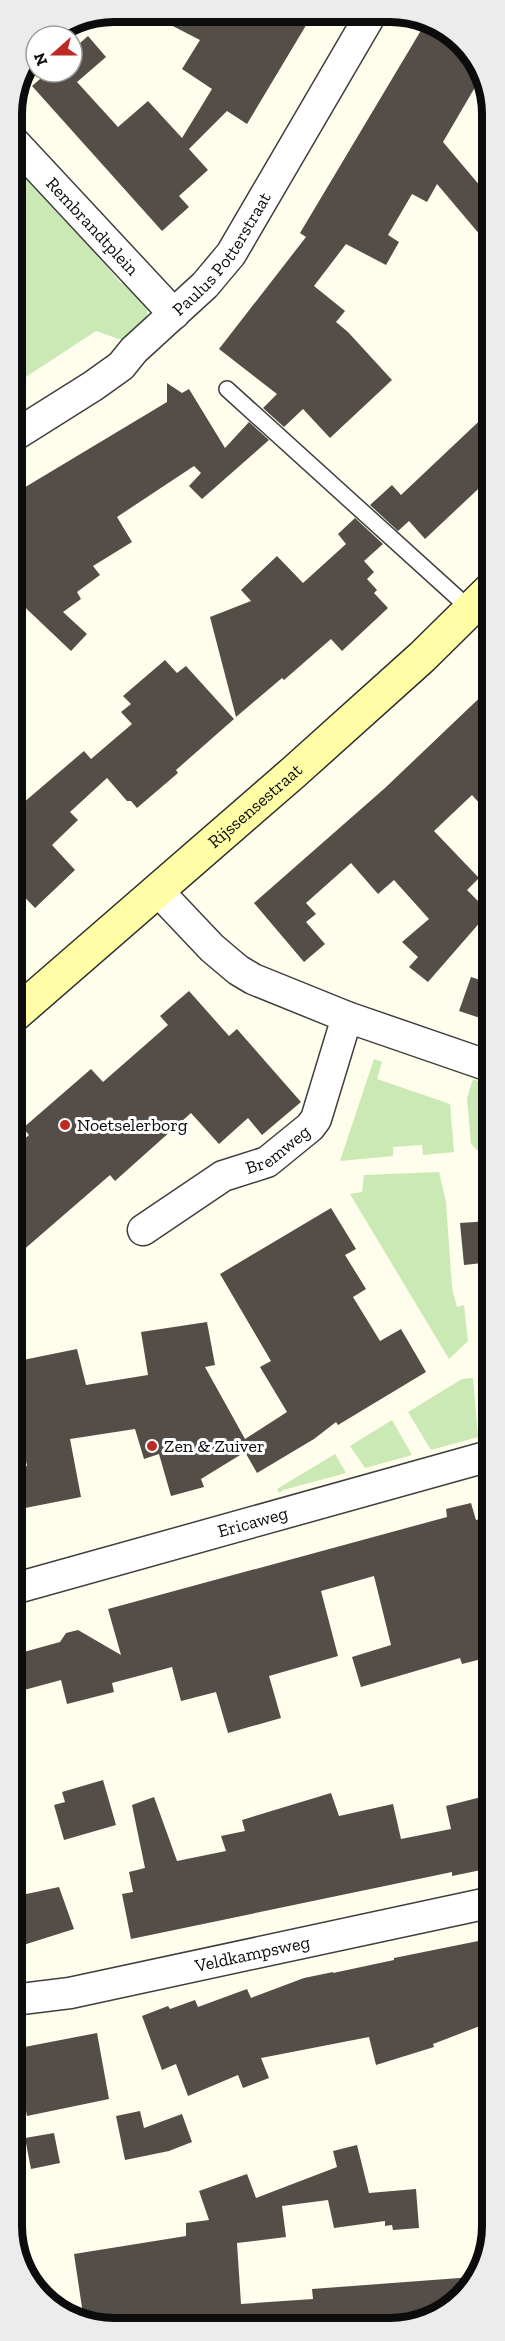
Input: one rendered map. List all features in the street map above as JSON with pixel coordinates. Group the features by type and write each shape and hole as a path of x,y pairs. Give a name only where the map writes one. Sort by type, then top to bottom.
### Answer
{"main road":[{"name":"Rijssensestraat","path":"23,1008 311,757 482,599"}],"street":[{"name":"Paulus Potterstraat","path":"23,430 121,366 205,285 231,254 366,22"},
{"name":"Rembrandtplein","path":"23,152 174,314"},
{"path":"158,891 212,948 238,970 270,987 347,1017 483,1064"},
{"name":"Bremweg","path":"143,1230 223,1176 267,1162 310,1127 316,1119 347,1017"},
{"name":"Ericaweg","path":"22,1586 482,1458"},
{"name":"Veldkampsweg","path":"22,1999 70,1993 482,1904"}],"lane":[{"path":"227,389 482,599"}],"green space":[{"path":"23,171 121,283 133,285 148,301 146,325 127,342 96,331 23,379"},
{"path":"374,1059 382,1062 377,1079 450,1104 454,1152 423,1155 422,1145 393,1147 393,1156 340,1161"},
{"path":"473,1079 478,1081 483,1090 483,1149 477,1150 471,1144 467,1098"},
{"path":"439,1172 446,1202 452,1288 457,1307 464,1305 468,1341 449,1359 350,1194 362,1192 364,1175"},
{"path":"473,1378 478,1437 431,1450 408,1412 462,1379"},
{"path":"392,1420 412,1455 365,1468 350,1446"},
{"path":"335,1454 346,1473 279,1493 277,1489"}],"building":[{"path":"165,22 308,22 247,124 227,111 189,149 208,170 179,196 189,207 162,231 32,86 34,84 79,84 118,127 148,101 182,138 212,89 182,69 200,40"},
{"path":"422,29 447,42 467,63 477,83 443,142 483,189 483,238 437,184 427,202 412,194 388,235 399,242 386,265 346,244 314,286 345,311 336,322 392,380 330,438 303,409 284,427 263,408 277,394 219,349 306,237 300,233"},
{"path":"88,36 106,57 84,76 84,40"},
{"path":"167,383 182,393 189,389 225,448 249,422 269,440 202,499 189,486 201,473 194,466 117,517 132,542 93,566 100,575 77,592 81,599 63,612 87,634 71,651 23,605 23,489 167,402"},
{"path":"483,418 483,485 425,539 409,521 398,531 370,505 392,485 401,495"},
{"path":"355,518 383,544 364,561 374,572 367,579 377,590 374,593 388,608 342,651 331,639 284,680 282,678 236,717 210,617 251,601 241,590 277,556 303,583 346,544 338,534"},
{"path":"165,660 177,673 186,666 234,719 176,770 178,773 137,808 131,801 127,801 107,778 70,812 78,820 52,845 75,870 35,908 23,895 23,803 84,751 91,759 132,724 121,712 131,704 123,696"},
{"path":"483,695 483,807 472,795 434,831 479,878 467,890 483,906 483,919 428,982 409,967 418,957 402,942 429,919 394,880 378,894 351,863 306,903 316,914 306,922 325,944 304,962 254,903 385,788"},
{"path":"471,977 483,981 483,1019 459,1011"},
{"path":"189,991 229,1036 237,1029 301,1102 262,1135 248,1118 219,1144 191,1113 115,1181 110,1175 22,1251 23,1141 29,1135 23,1128 91,1069 103,1082 168,1025 160,1016"},
{"path":"331,1208 356,1249 345,1255 366,1289 353,1297 380,1341 401,1329 426,1372 338,1425 336,1422 314,1439 257,1473 245,1452 201,1479 204,1487 171,1496 159,1454 144,1459 135,1429 70,1439 81,1497 22,1509 22,1467 27,1466 22,1443 22,1360 77,1349 86,1385 148,1375 141,1332 207,1322 215,1365 205,1367 245,1439 287,1412 260,1367 271,1361 220,1274"},
{"path":"482,1221 482,1263 464,1265 460,1223"},
{"path":"471,1503 476,1520 482,1519 482,1659 462,1664 460,1658 361,1687 352,1657 391,1645 374,1576 321,1591 338,1656 269,1676 281,1718 228,1733 216,1692 181,1701 172,1667 112,1683 114,1692 67,1704 61,1680 22,1690 22,1652 60,1642 66,1633 78,1630 121,1655 108,1609 447,1517 446,1509"},
{"path":"103,1780 116,1825 64,1840 54,1805 65,1802 62,1792"},
{"path":"331,1793 339,1816 393,1804 401,1839 451,1829 446,1806 482,1797 482,1870 452,1876 452,1872 131,1939 122,1894 133,1892 129,1872 145,1868 132,1805 154,1797 177,1861 226,1851 221,1836 245,1831 242,1820"},
{"path":"59,1887 74,1929 22,1945 22,1895"},
{"path":"482,1940 482,2025 433,2044 434,2047 376,2065 369,2037 261,2058 269,2078 243,2088 238,2075 188,2096 176,2064 162,2070 142,2016 168,2006 170,2009 195,2000 198,2007 247,1989 251,1998 304,1978 394,1960 394,1958"},
{"path":"97,2033 109,2099 27,2116 22,2091 22,2047"},
{"path":"140,2111 144,2128 182,2114 192,2142 169,2151 125,2160 116,2116"},
{"path":"54,2133 60,2163 31,2169 25,2138"},
{"path":"357,2145 369,2193 416,2189 419,2228 393,2230 392,2225 385,2226 385,2221 334,2228 328,2200 282,2206 286,2237 237,2243 241,2304 313,2299 312,2289 467,2277 456,2292 431,2309 403,2318 115,2318 83,2313 74,2254 186,2236 186,2223 209,2220 199,2191 247,2174 256,2198 337,2167 333,2151"}],"place":[{"name":"Noetselerborg","path":"65,1125"},
{"name":"Zen & Zuiver","path":"152,1446"}]}
